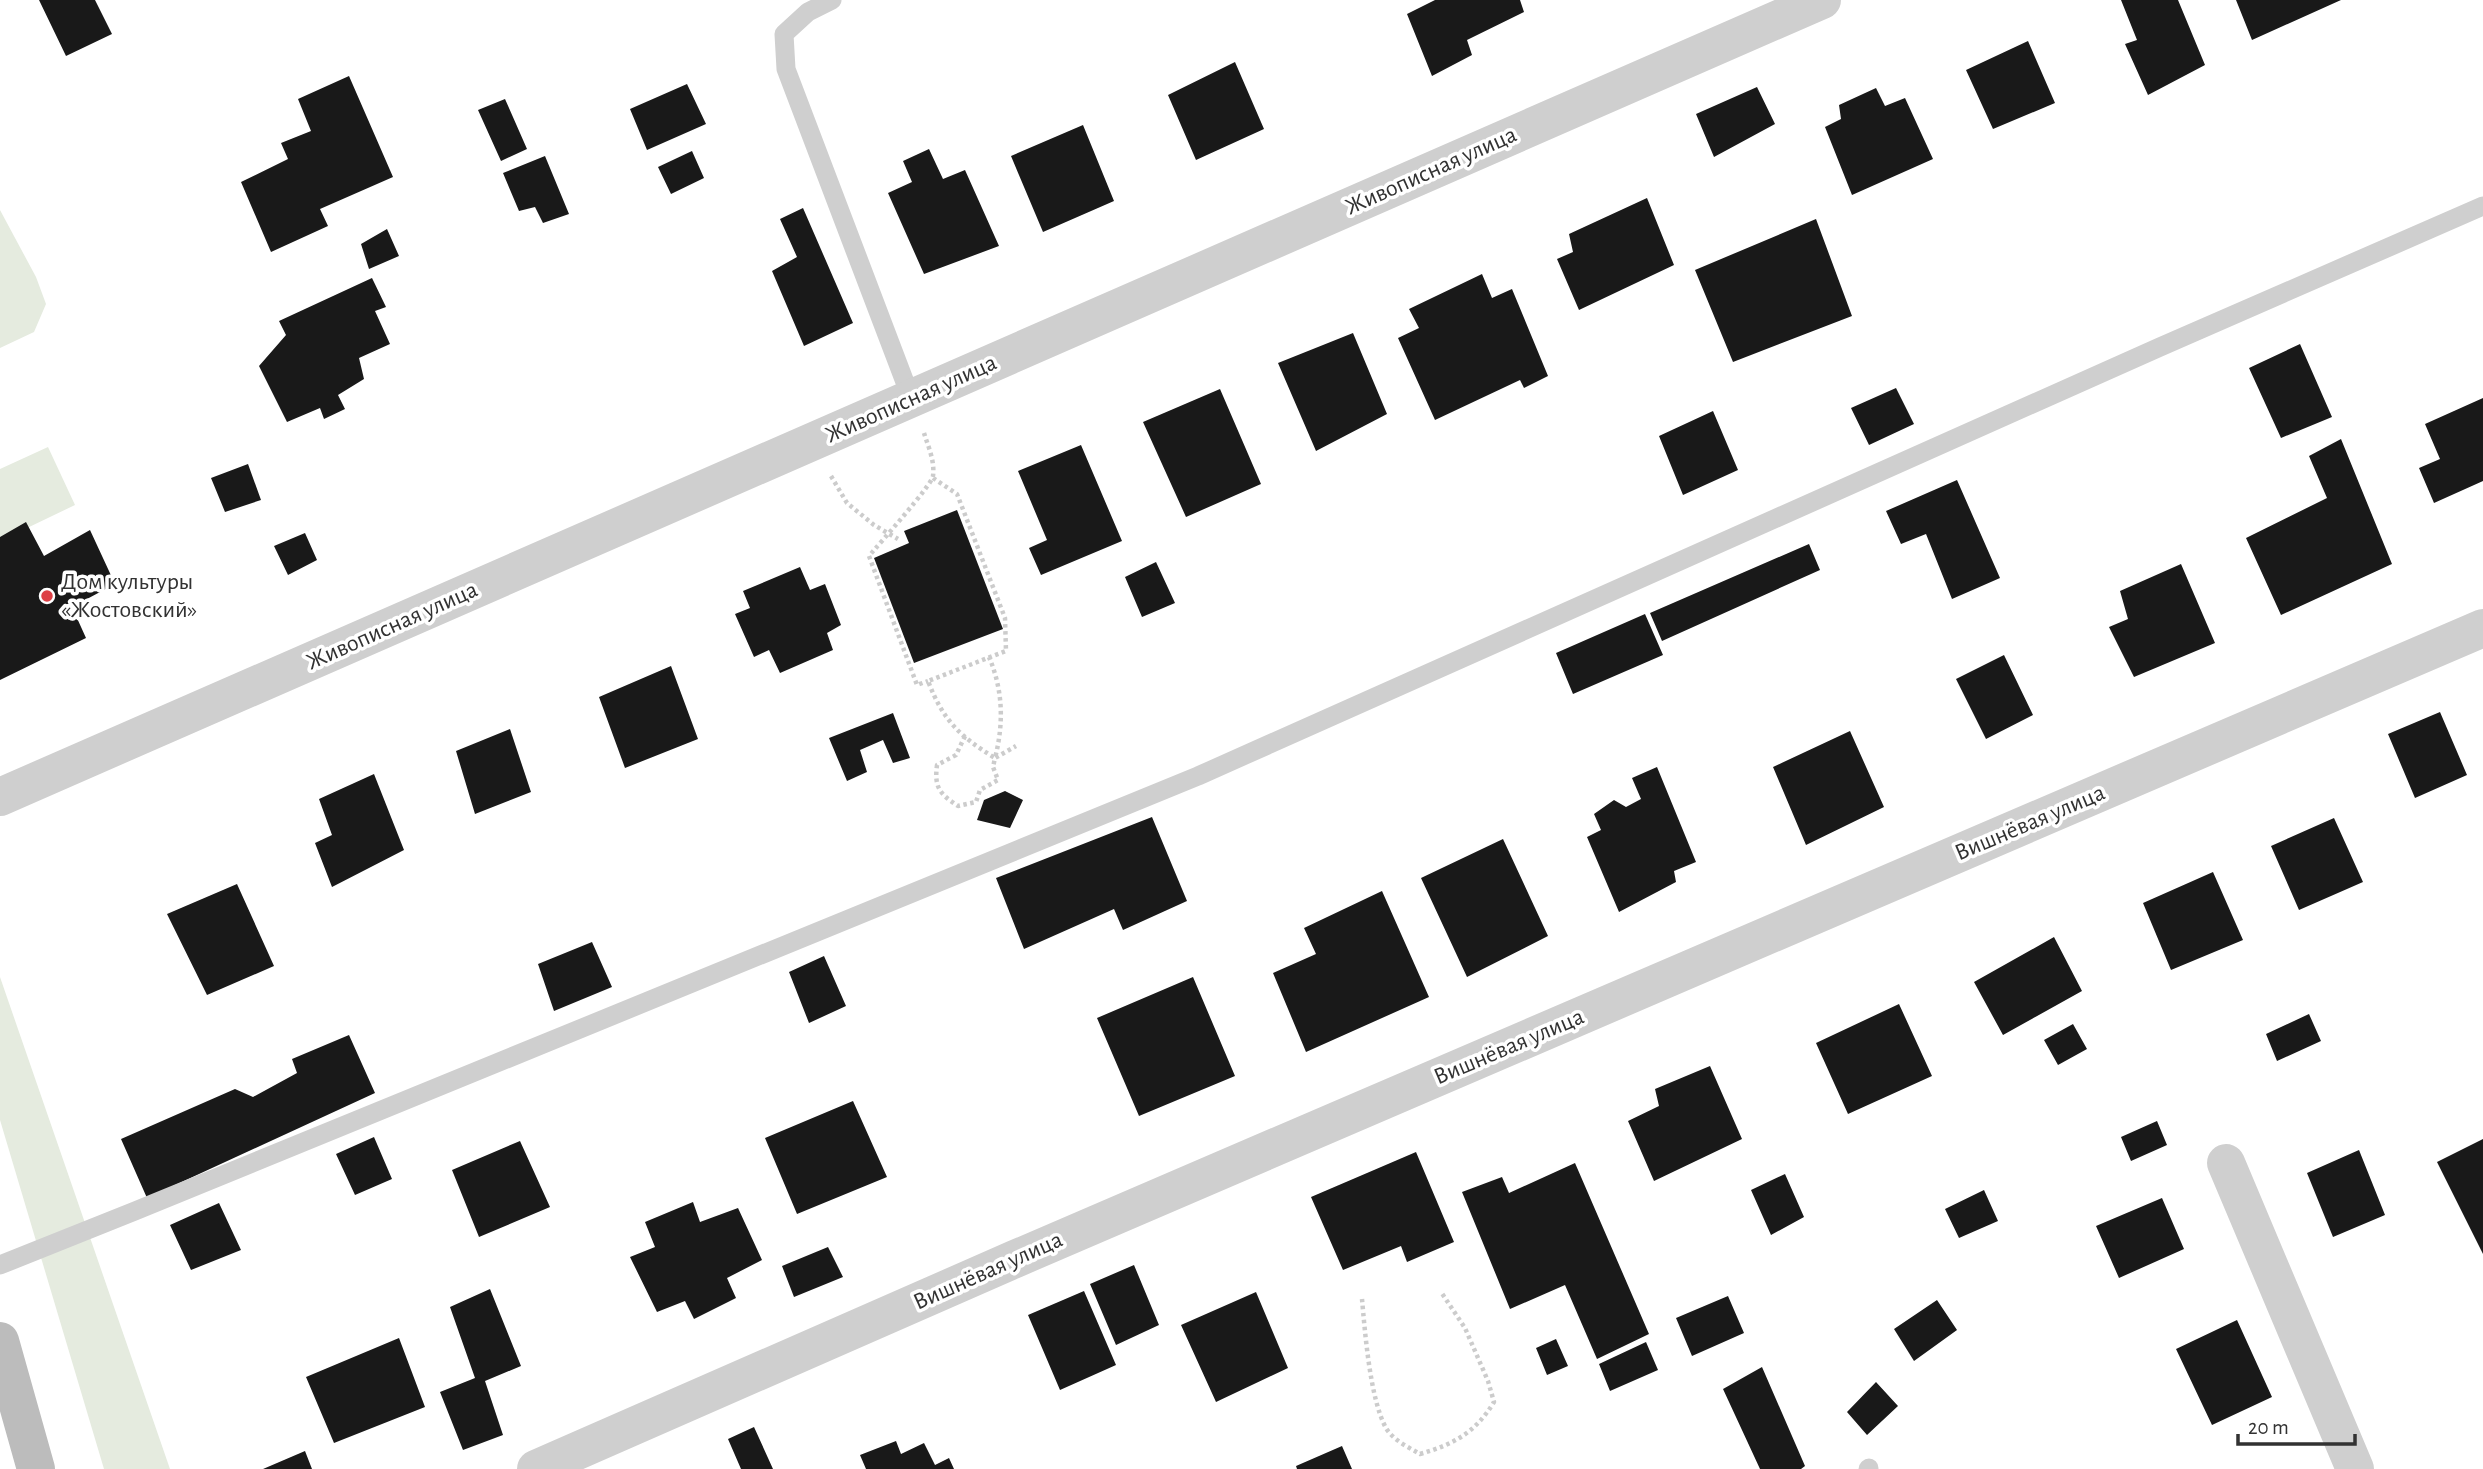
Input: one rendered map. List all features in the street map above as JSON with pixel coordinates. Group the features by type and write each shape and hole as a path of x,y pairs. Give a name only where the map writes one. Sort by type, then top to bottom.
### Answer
{"street":[{"name":"Живописная улица","path":"0,797 1822,0"},
{"name":"Вишнёвая улица","path":"536,1469 1015,1259 2483,628"},
{"path":"2225,1163 2355,1469"},
{"path":"0,1341 36,1469"}],"lane":[{"path":"832,0 808,12 784,34 786,69 911,398"},
{"path":"0,1265 1198,776 2483,206"}],"path":[{"path":"911,398 931,453 933,478 925,492 869,556 917,685 1006,651 1005,618 957,494 933,478"},
{"path":"813,442 847,503 887,534 898,539"},
{"path":"989,657 999,680 1001,697 1000,734 993,767 998,780"},
{"path":"928,681 938,707 949,722 995,758"},
{"path":"965,736 956,755 937,765 935,776 943,796 958,806 976,802 980,790 998,780 1004,781"},
{"path":"995,758 1016,746"},
{"path":"1362,1299 1378,1407 1387,1429 1402,1444 1420,1454 1443,1447 1465,1435 1482,1420 1494,1402 1465,1328 1441,1292"}],"shaded area":[{"path":"0,210 36,277 46,304 34,332 0,348"},
{"path":"48,447 75,505 0,541 0,469"},
{"path":"0,977 170,1469 104,1469 0,1120"}],"building":[{"path":"39,0 95,0 112,34 66,56"},
{"path":"1435,0 1520,0 1524,12 1467,40 1472,55 1432,76 1407,14"},
{"path":"2121,0 2178,0 2205,65 2148,95 2125,44 2137,40"},
{"path":"2236,0 2341,0 2252,40"},
{"path":"2028,41 2055,103 1993,129 1966,70"},
{"path":"1235,62 1264,129 1196,160 1168,95"},
{"path":"349,76 393,177 320,209 328,226 271,252 241,182 288,159 281,143 311,131 298,99"},
{"path":"687,84 706,124 647,150 630,109"},
{"path":"1757,87 1775,124 1714,157 1696,114"},
{"path":"1876,88 1885,106 1905,98 1933,159 1852,195 1825,127 1841,119 1839,105"},
{"path":"505,99 527,149 501,161 478,110"},
{"path":"1083,125 1114,201 1043,232 1011,156"},
{"path":"929,149 943,179 965,170 999,246 924,274 888,193 912,182 903,161"},
{"path":"692,151 704,178 671,194 658,167"},
{"path":"545,156 569,214 543,223 535,207 519,211 503,173"},
{"path":"1647,198 1674,265 1579,310 1557,259 1573,252 1569,234"},
{"path":"803,208 853,323 804,346 772,271 797,257 780,219"},
{"path":"1816,219 1852,316 1733,362 1695,270"},
{"path":"387,229 399,256 369,269 361,244"},
{"path":"1482,274 1492,298 1512,289 1548,376 1524,388 1520,380 1435,420 1398,338 1419,328 1409,309"},
{"path":"372,278 386,307 375,311 390,344 359,358 364,379 338,395 345,409 324,419 320,408 287,422 259,366 286,335 279,321"},
{"path":"1353,333 1387,414 1316,451 1278,363"},
{"path":"2300,344 2332,417 2281,438 2249,368"},
{"path":"1896,388 1914,424 1869,445 1851,408"},
{"path":"1220,389 1261,484 1186,517 1143,422"},
{"path":"2483,398 2483,481 2434,503 2419,468 2440,459 2425,424"},
{"path":"1713,411 1738,470 1683,495 1659,436"},
{"path":"2341,439 2392,564 2281,615 2246,538 2327,498 2309,456"},
{"path":"1081,445 1122,541 1041,575 1029,548 1047,540 1018,471"},
{"path":"248,464 261,500 225,512 211,478"},
{"path":"1957,480 2000,578 1952,599 1926,534 1901,544 1886,511"},
{"path":"957,510 1003,629 914,663 874,558 909,543 904,531"},
{"name":"Дом культуры «Жостовский»","path":"26,522 44,556 90,530 115,584 72,607 86,638 0,680 0,537"},
{"path":"305,533 317,560 288,575 274,546"},
{"path":"1809,544 1820,570 1662,641 1650,613"},
{"path":"1156,562 1175,603 1142,617 1125,577"},
{"path":"2181,564 2215,643 2134,677 2109,627 2128,619 2120,591"},
{"path":"800,567 810,590 825,584 841,625 827,633 833,650 780,673 769,650 754,657 735,614 750,608 743,591"},
{"path":"1645,614 1663,655 1573,694 1556,653"},
{"path":"2004,655 2033,715 1986,739 1956,679"},
{"path":"671,666 698,739 625,768 599,697"},
{"path":"2440,712 2467,775 2415,798 2388,734"},
{"path":"893,713 910,758 893,763 883,740 860,750 867,772 847,781 829,738"},
{"path":"510,729 531,792 475,814 456,751"},
{"path":"1850,731 1884,807 1806,845 1773,767"},
{"path":"1657,767 1696,862 1674,871 1676,882 1619,912 1587,837 1601,830 1594,814 1614,800 1626,807 1641,799 1632,778"},
{"path":"374,774 404,850 332,887 315,843 332,835 319,799"},
{"path":"1005,791 1023,800 1010,828 977,820 984,800"},
{"path":"1152,817 1187,901 1123,930 1114,909 1024,949 996,878"},
{"path":"2334,818 2363,882 2299,910 2271,846"},
{"path":"1503,839 1548,936 1467,977 1421,878"},
{"path":"2213,872 2243,940 2171,970 2143,903"},
{"path":"237,884 274,966 207,995 167,914"},
{"path":"1382,891 1429,997 1306,1052 1273,973 1316,954 1304,928"},
{"path":"2054,937 2082,991 2003,1035 1974,982"},
{"path":"592,942 612,987 554,1011 538,964"},
{"path":"824,956 846,1006 809,1023 789,972"},
{"path":"1193,977 1235,1076 1139,1116 1097,1018"},
{"path":"1899,1004 1932,1076 1848,1114 1816,1043"},
{"path":"2309,1014 2321,1041 2277,1061 2266,1034"},
{"path":"2073,1024 2087,1049 2058,1065 2044,1040"},
{"path":"349,1035 375,1093 147,1198 121,1139 235,1089 253,1097 297,1073 292,1059"},
{"path":"1710,1066 1742,1139 1654,1181 1628,1121 1659,1106 1655,1089"},
{"path":"853,1101 887,1177 797,1214 765,1138"},
{"path":"2157,1121 2167,1145 2131,1161 2121,1137"},
{"path":"374,1137 392,1179 355,1195 336,1154"},
{"path":"2483,1139 2483,1254 2437,1162"},
{"path":"520,1141 550,1207 479,1237 452,1170"},
{"path":"2359,1150 2385,1215 2333,1237 2307,1173"},
{"path":"1416,1152 1454,1242 1407,1262 1401,1246 1343,1270 1311,1197"},
{"path":"1575,1163 1649,1334 1597,1359 1565,1285 1510,1309 1462,1192 1502,1177 1509,1193"},
{"path":"1785,1174 1804,1217 1771,1235 1751,1190"},
{"path":"1984,1190 1998,1221 1959,1238 1945,1209"},
{"path":"2162,1198 2184,1249 2119,1278 2096,1226"},
{"path":"693,1202 700,1222 738,1208 762,1260 727,1278 736,1298 694,1319 685,1301 657,1312 630,1257 655,1247 645,1222"},
{"path":"219,1203 241,1250 191,1270 170,1225"},
{"path":"828,1247 843,1277 794,1297 782,1266"},
{"path":"1134,1265 1159,1325 1116,1345 1090,1284"},
{"path":"490,1289 521,1366 485,1381 503,1435 463,1450 440,1392 475,1378 450,1307"},
{"path":"1084,1291 1116,1365 1060,1390 1028,1315"},
{"path":"1256,1292 1288,1368 1216,1402 1181,1325"},
{"path":"1728,1296 1744,1333 1692,1356 1676,1318"},
{"path":"1937,1300 1957,1330 1914,1361 1894,1329"},
{"path":"2237,1320 2272,1397 2212,1425 2176,1349"},
{"path":"399,1338 425,1407 334,1443 306,1377"},
{"path":"1556,1339 1568,1366 1547,1375 1536,1348"},
{"path":"1646,1342 1658,1370 1610,1391 1599,1364"},
{"path":"1762,1367 1805,1466 1801,1469 1760,1469 1723,1389"},
{"path":"1876,1382 1898,1406 1867,1435 1847,1412"},
{"path":"754,1427 773,1469 741,1469 728,1439"},
{"path":"896,1441 901,1454 924,1443 935,1465 949,1458 954,1469 866,1469 860,1455"},
{"path":"1342,1446 1352,1469 1297,1469 1296,1466"},
{"path":"305,1451 312,1469 263,1469"}],"place":[{"name":"Дом культуры «Жостовский»","path":"47,596"}]}
